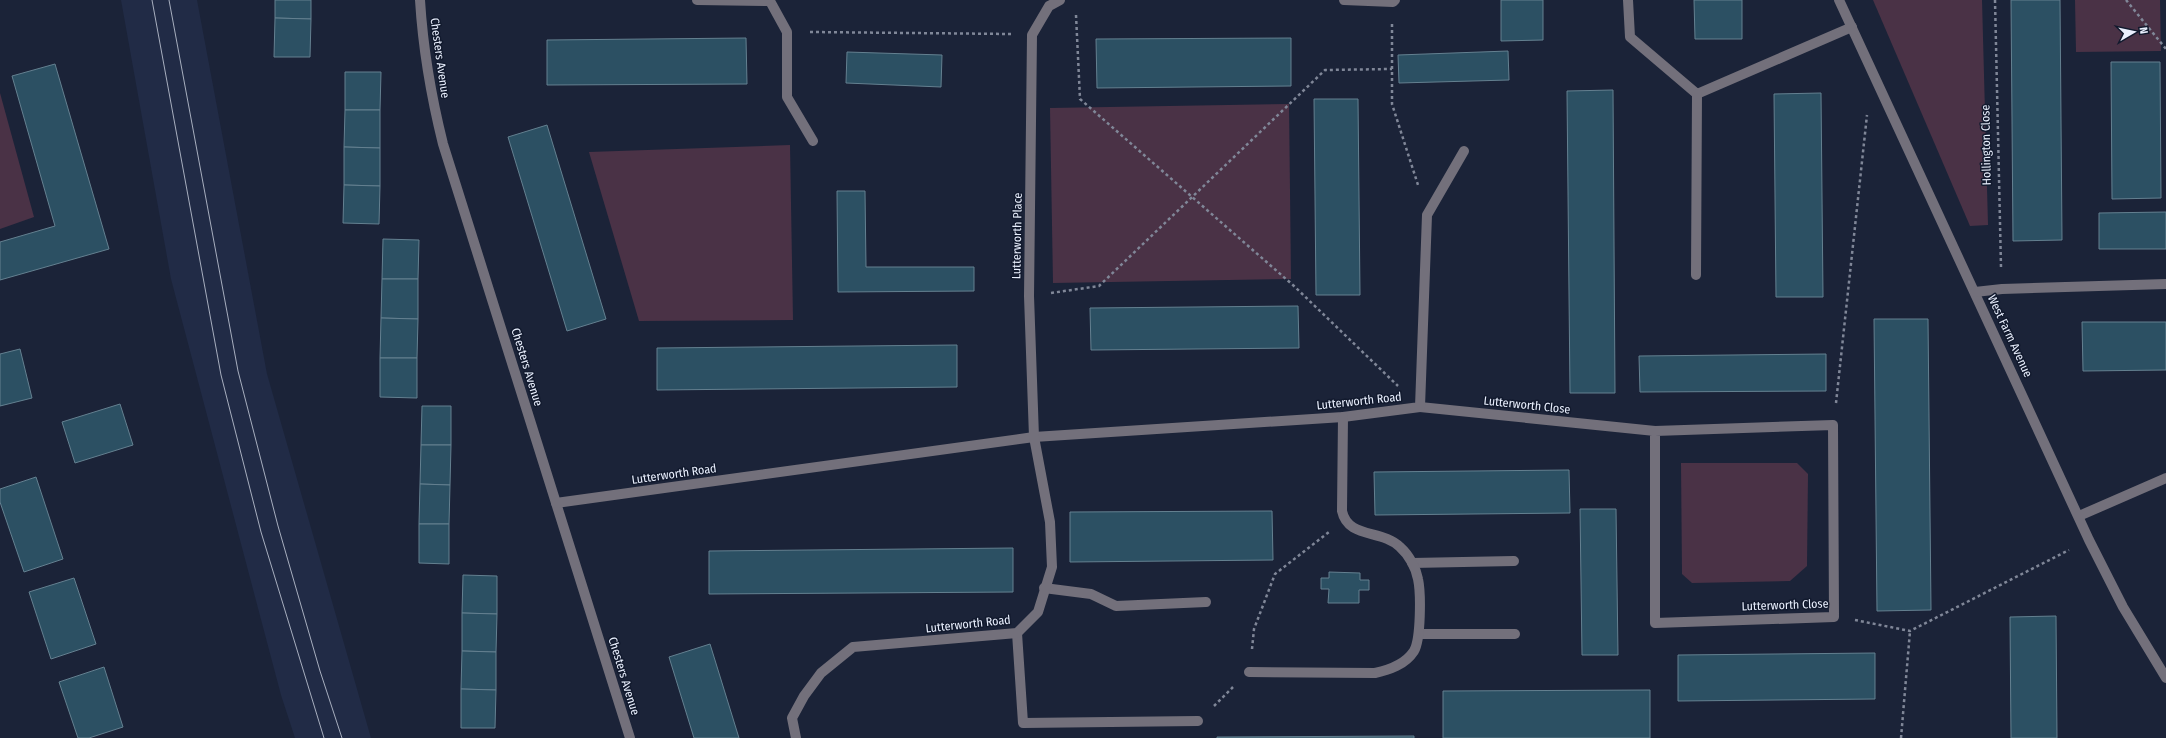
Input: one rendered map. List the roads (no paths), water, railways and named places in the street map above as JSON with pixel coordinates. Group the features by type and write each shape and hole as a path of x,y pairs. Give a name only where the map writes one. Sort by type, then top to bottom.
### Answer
{"street":[{"name":"Chesters Avenue","path":"420,0 422,40 430,96 443,144 630,738"},
{"path":"697,0 770,1 787,32 787,97 813,141"},
{"name":"Lutterworth Place","path":"1034,437 1029,296 1032,35 1049,6 1060,0"},
{"path":"1344,0 1394,1"},
{"path":"1628,0 1630,37 1697,94 1696,275"},
{"name":"West Farm Avenue","path":"1839,0 2089,540 2123,607 2166,678"},
{"path":"1697,94 1852,27"},
{"path":"1420,408 1427,215 1464,151"},
{"path":"1975,292 2002,289 2166,284"},
{"name":"Lutterworth Road","path":"556,503 1034,437 1343,417 1420,408"},
{"name":"Lutterworth Close","path":"1420,408 1655,431 1833,425 1834,617 1655,623 1655,431"},
{"path":"1250,672 1375,673 1390,670 1403,662 1414,651 1419,634 1418,579 1412,563 1401,547 1386,538 1352,528 1344,520 1342,510 1343,417"},
{"name":"Lutterworth Road","path":"796,738 792,718 804,696 821,673 853,647 1017,633 1038,612 1044,588 1052,567 1050,522 1034,437"},
{"path":"2079,516 2166,478"},
{"path":"1412,563 1514,561"},
{"path":"1044,588 1091,594 1116,606 1206,602"},
{"path":"1017,633 1023,723 1198,722"},
{"path":"1419,634 1515,634"}],"tram line":[{"path":"152,0 221,375 261,532 324,738"},
{"path":"169,0 238,371 278,526 320,671 342,738"}]}
